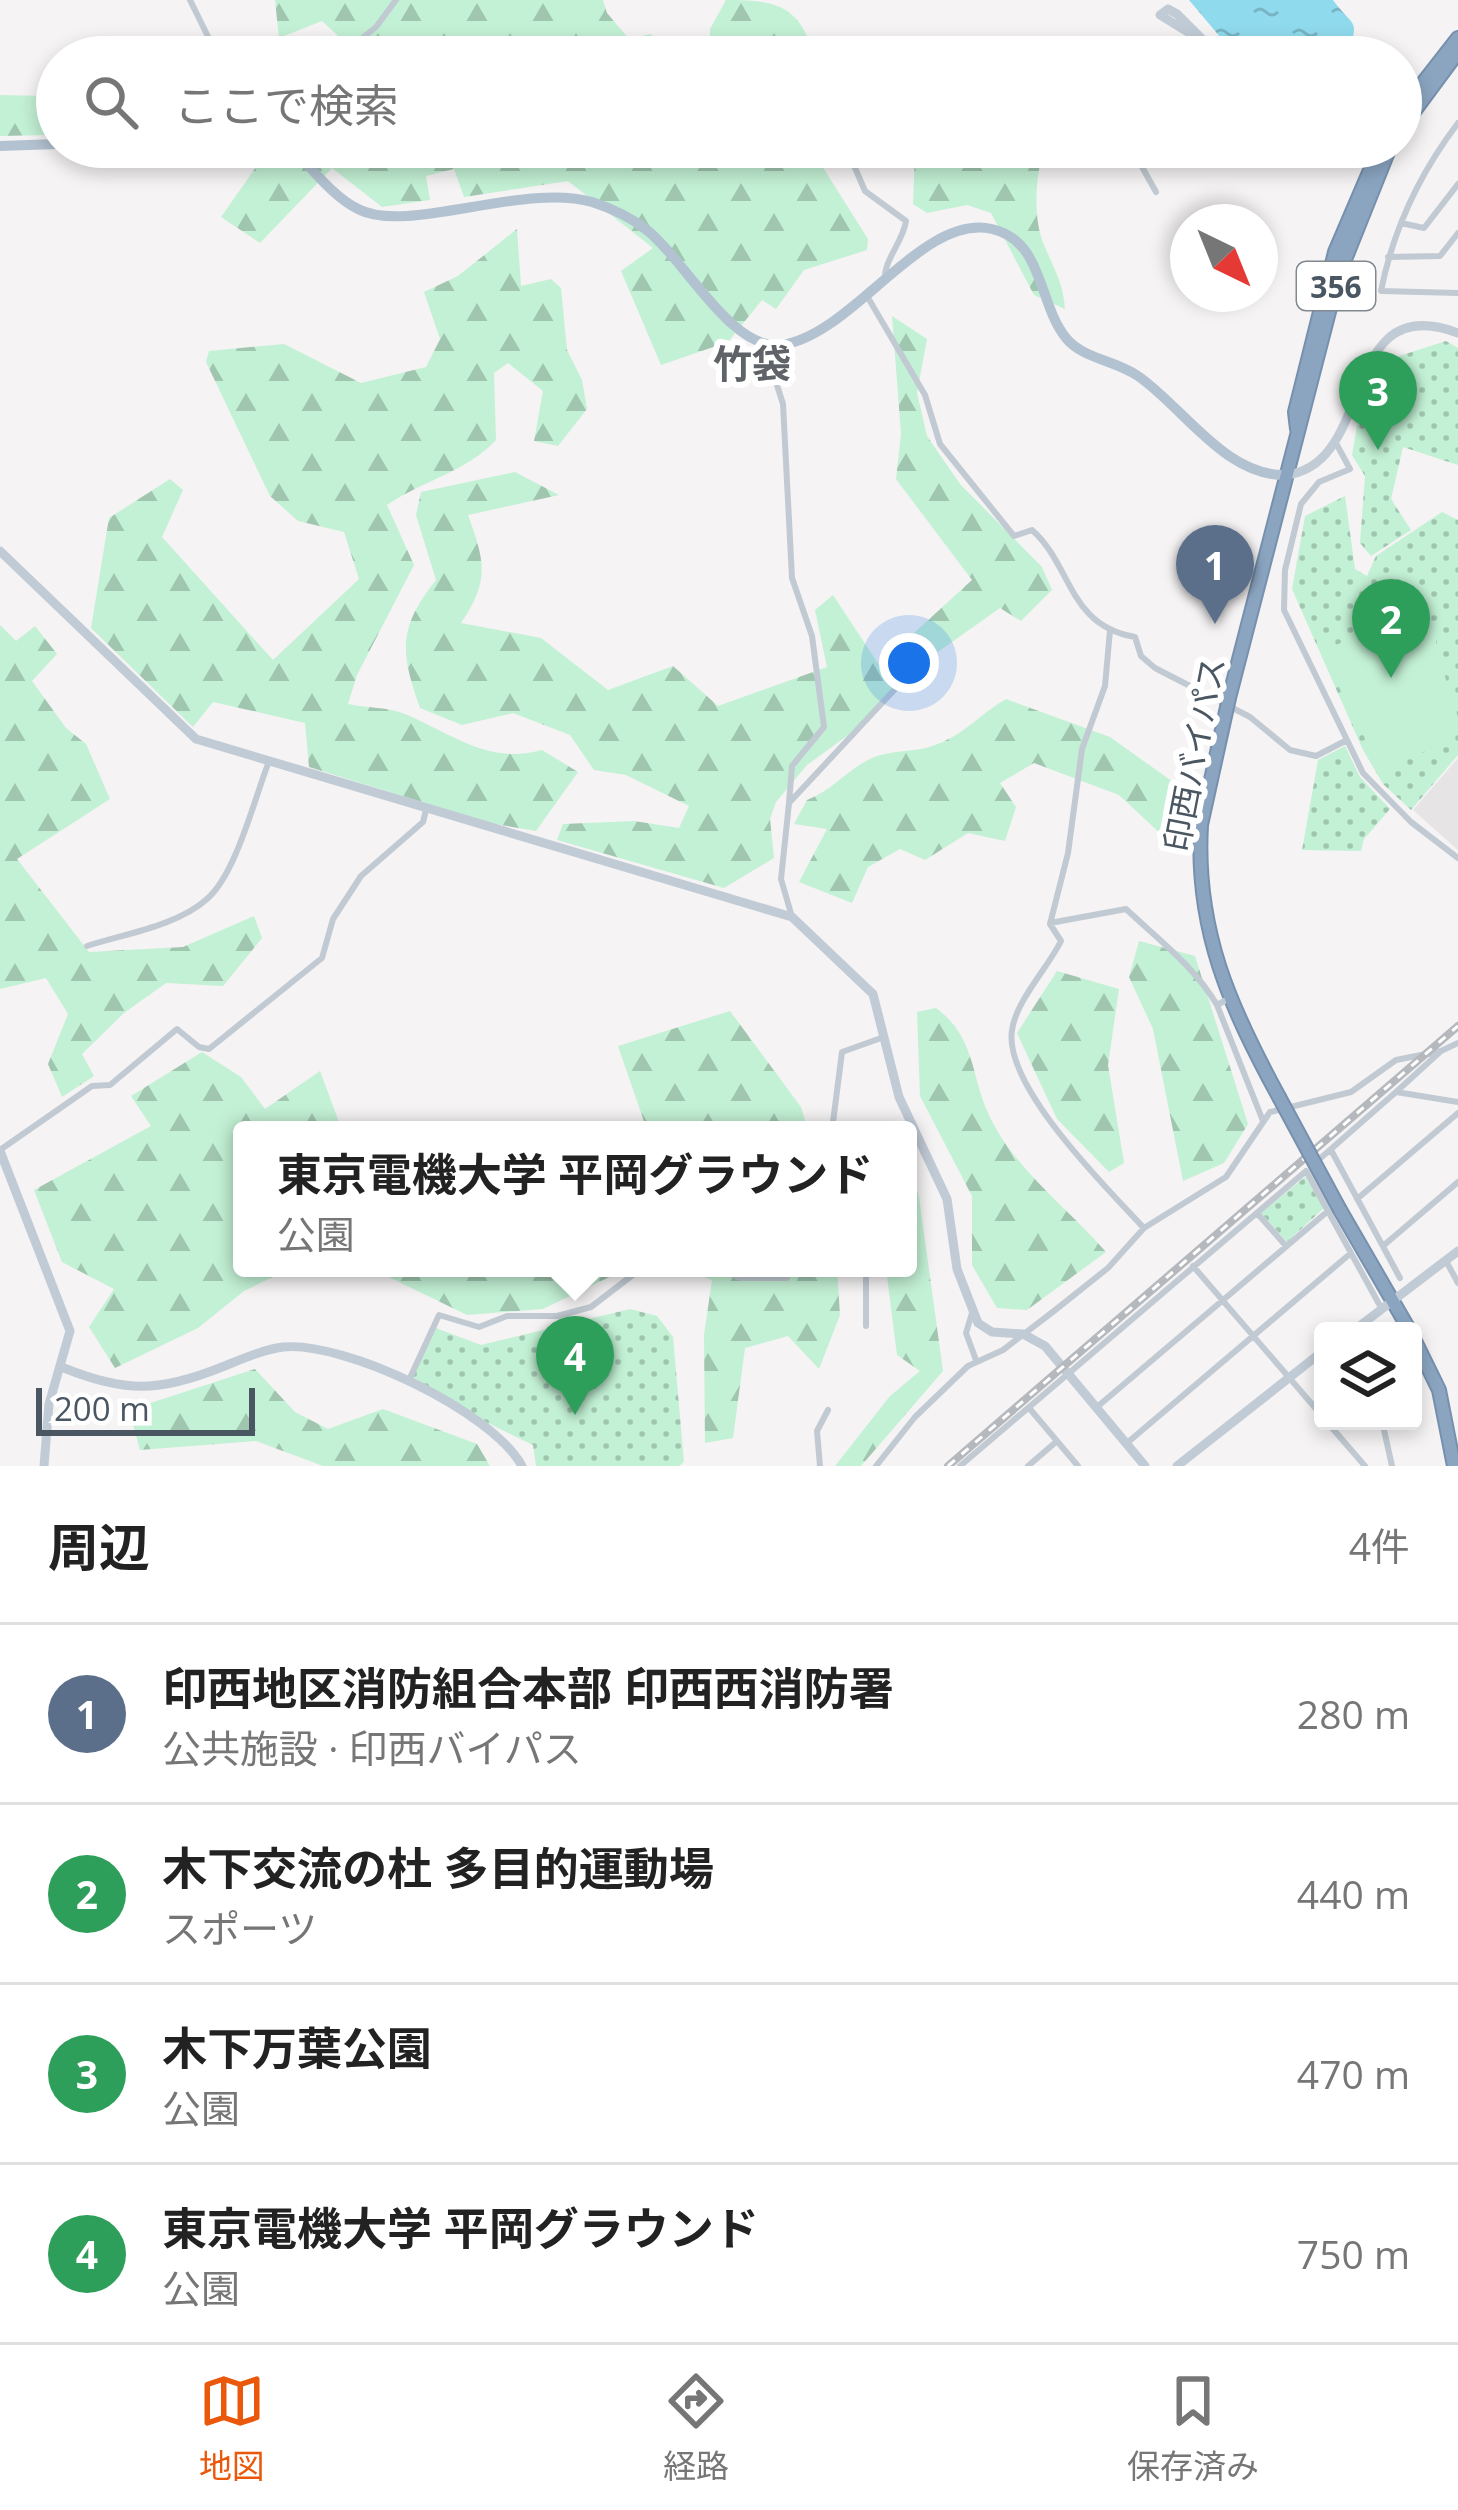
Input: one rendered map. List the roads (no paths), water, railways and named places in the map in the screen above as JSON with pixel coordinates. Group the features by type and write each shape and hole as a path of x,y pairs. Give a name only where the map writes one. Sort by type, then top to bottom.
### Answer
{"highway":[{"path":"1422,84 1458,38"},
{"path":"1422,101 1458,52"},
{"name":"印西バイパス","path":"1297,430 1295,412 1335,252 1370,168"},
{"name":"印西バイパス","path":"1381,168 1347,248 1297,430 1201,825 1203,914 1222,1002 1279,1097 1334,1211 1405,1322"},
{"name":"印西バイパス","path":"1422,1356 1438,1390 1455,1457"}],"main road":[{"path":"0,146 36,145"},
{"path":"312,168 347,202 375,215 539,196 609,209 648,230 742,335 764,344 782,345 842,319 885,280 961,231 985,228 1010,236 1027,253 1070,343 1138,376 1244,465 1285,475"}],"street":[{"path":"190,0 208,36"},
{"path":"365,36 396,0"},
{"path":"1458,123 1434,154 1401,224 1381,291 1458,293"},
{"path":"855,168 865,191 906,221 904,238 884,269 885,280"},
{"path":"1143,168 1156,192"},
{"path":"1401,224 1424,228 1458,184"},
{"path":"1388,257 1440,256 1458,233"},
{"path":"867,296 925,395 940,444 1014,536 1032,530 1042,538 1074,603 1110,630 1135,637 1141,656 1155,668 1250,717 1290,750 1316,756 1347,740"},
{"path":"1285,475 1313,469 1337,445 1364,369 1384,343 1420,327 1458,333"},
{"path":"764,344 783,404 793,578 812,636 824,727 793,766 781,879 792,917"},
{"path":"1337,445 1350,469 1306,494 1283,591 1290,625 1378,792 1458,858"},
{"path":"0,551 196,739 792,917 873,994 899,1096 911,1121"},
{"path":"1110,630 1105,686 1082,749 1068,853 1050,924 1060,941 1016,1016 1012,1046 1056,1134 1144,1228"},
{"path":"788,803 923,659"},
{"path":"87,946 166,920 207,899 228,868 268,764"},
{"path":"44,1466 49,1404 64,1368 68,1317 0,1150 92,1086 110,1085 178,1028 199,1047 209,1048 322,958 334,920 361,876 423,822 426,810"},
{"path":"1050,924 1126,909 1154,939 1180,955 1222,1002 1263,1121"},
{"path":"833,1121 842,1052 884,1037"},
{"path":"876,1466 915,1417 976,1360 1023,1334 1108,1268 1144,1228 1226,1178 1270,1112 1352,1091 1396,1060 1458,1043"},
{"path":"961,1466 1441,1051"},
{"path":"1396,1092 1458,1102"},
{"path":"1357,1199 1458,1113"},
{"path":"917,1134 947,1198 953,1252 972,1312 992,1332 1023,1334 1045,1346 1145,1466"},
{"path":"1331,1150 1400,1278"},
{"path":"1306,1171 1334,1211 1379,1304"},
{"path":"1383,1246 1458,1182"},
{"path":"1097,1408 1334,1211"},
{"path":"1257,1213 1286,1247"},
{"path":"1366,1322 1458,1250"},
{"path":"1127,1443 1351,1253"},
{"path":"1446,1261 1458,1283"},
{"path":"1193,1266 1314,1407"},
{"path":"407,1384 439,1315 479,1327 507,1316 557,1316 591,1307 630,1277"},
{"path":"738,1277 787,1278"},
{"path":"866,1277 866,1326"},
{"path":"972,1312 966,1333 976,1360"},
{"path":"64,1368 102,1384 170,1387 254,1354 309,1347 341,1354 490,1426 522,1466"},
{"path":"1177,1466 1314,1357"},
{"path":"1029,1408 1078,1466"},
{"path":"820,1466 818,1431 828,1410"},
{"path":"1334,1430 1365,1466"},
{"path":"1384,1430 1392,1466"},
{"path":"1028,1466 1057,1441"}],"water":[{"path":"1189,0 1333,0 1354,29 1353,36 1219,36"}],"railway":[{"path":"948,1466 1458,1026"}],"place":[{"name":"木下万葉公園","path":"1378,450"},
{"name":"印西地区消防組合本部 印西西消防署","path":"1215,624"},
{"name":"木下交流の杜 多目的運動場","path":"1391,678"},
{"name":"東京電機大学 平岡グラウンド","path":"575,1415"}],"district":[{"name":"竹袋","path":"752,362"}]}
